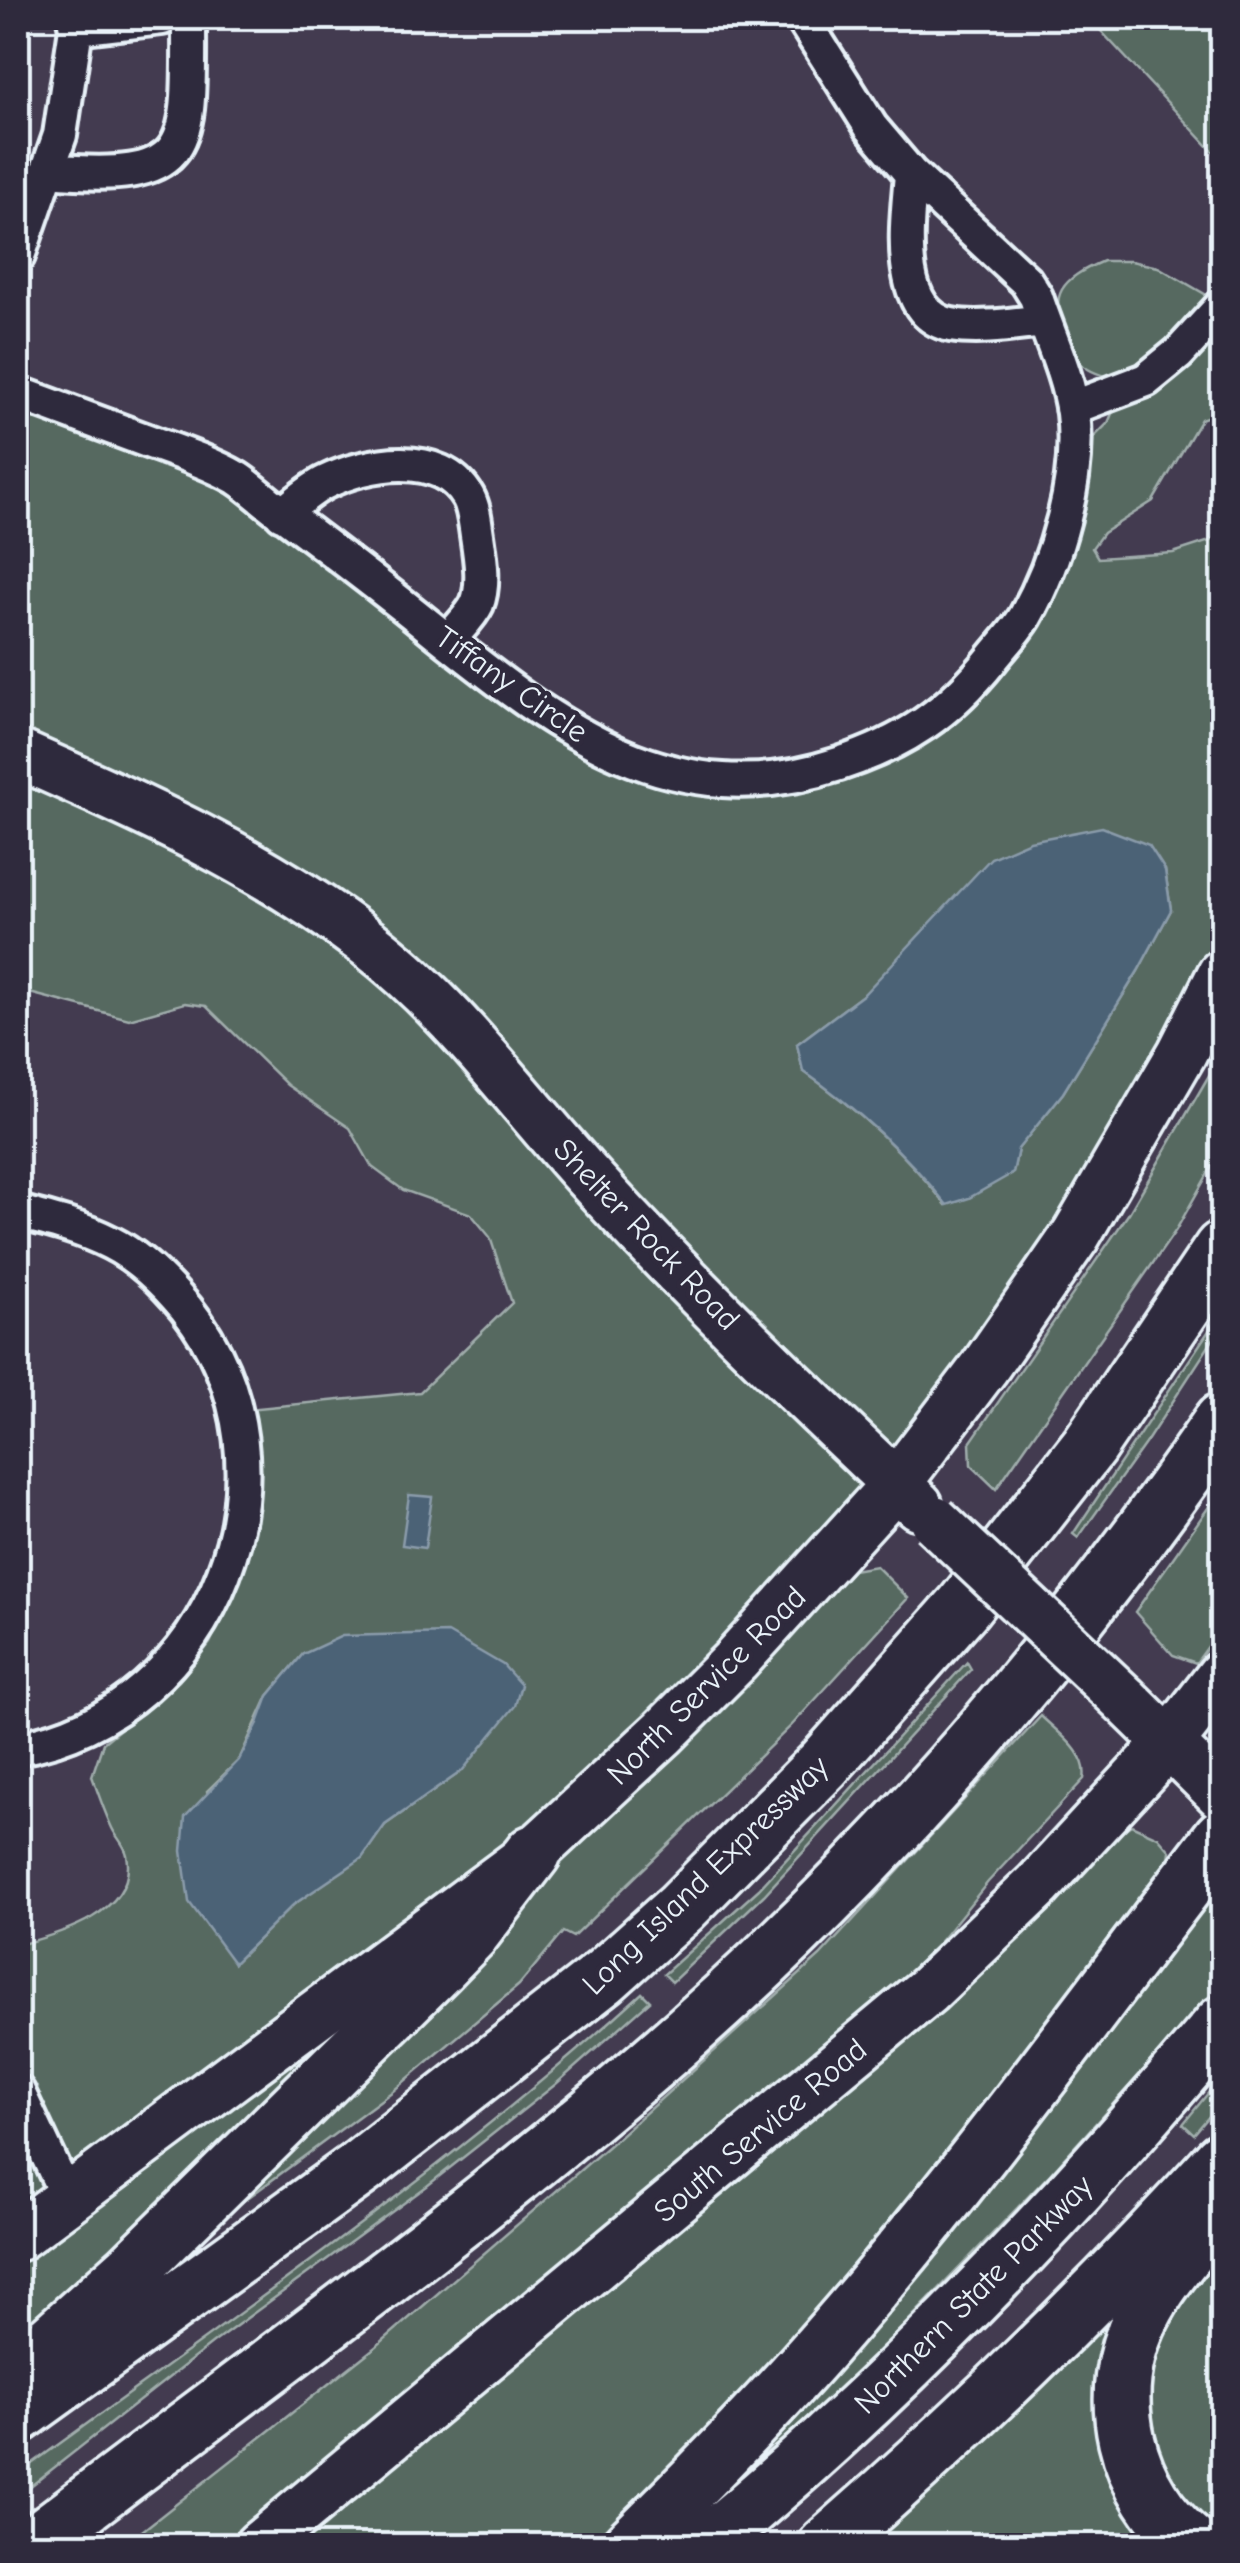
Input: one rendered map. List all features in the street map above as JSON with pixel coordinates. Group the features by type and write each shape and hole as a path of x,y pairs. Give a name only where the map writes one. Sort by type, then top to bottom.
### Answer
{"highway":[{"name":"Long Island Expressway","path":"18,2415 360,2168 604,1977 682,1908 836,1751 964,1606 1089,1446 1222,1248"},
{"path":"31,2546 562,2138 654,2062 742,1981 875,1849 1013,1696 1090,1602 1222,1421"},
{"path":"630,2546 836,2330 983,2148 1222,1837"},
{"path":"18,2371 131,2270 438,1969 472,1934 533,1853"},
{"name":"Northern State Parkway","path":"704,2546 862,2407 998,2275 1093,2174 1222,2024"},
{"path":"826,2546 1038,2352 1222,2160"},
{"path":"1172,2535 1140,2478 1124,2436 1126,2364 1132,2341 1156,2292 1222,2208"}],"main road":[{"name":"Shelter Rock Road","path":"18,754 216,844 298,892 394,964 442,1009 650,1242 1222,1795"},
{"name":"North Service Road","path":"18,2236 533,1853 700,1697 840,1550 984,1368 1076,1235 1182,1054 1222,974"},
{"name":"South Service Road","path":"259,2546 928,1990 1038,1885 1169,1743 1222,1675"}],"street":[{"path":"18,256 60,135 75,23 162,18"},
{"path":"50,170 144,169 163,161 175,149 184,133 189,109 189,18"},
{"name":"Tiffany Circle","path":"18,393 203,462 238,479 334,550 504,687 557,723 618,756 656,770 720,779 782,778 820,771 869,754 924,726 964,693 1024,619 1055,552 1066,507 1074,433 1072,408 1036,298 1014,267 911,174 854,104 802,18"},
{"path":"911,174 909,278 922,306 950,324 1044,321"},
{"path":"1072,408 1146,380 1179,353 1222,306"},
{"path":"282,514 323,483 352,472 405,463 424,466 451,478 468,495 482,563 476,604 448,641"},
{"path":"18,1212 65,1224 115,1244 169,1288 205,1333 224,1370 236,1404 242,1460 233,1545 214,1596 192,1636 169,1666 105,1718 64,1737 18,1748"},
{"path":"18,2092 68,2200"}],"green space":[{"path":"1089,18 1222,18 1222,161"},
{"path":"1103,261 1131,261 1158,267 1222,304 1222,411 1201,419 1153,501 1103,533 1092,548 1098,558 1173,553 1222,537 1222,974 1130,1145 700,1697 18,2236 18,1945 74,1927 108,1906 121,1892 127,1875 127,1855 109,1822 92,1776 103,1743 179,1681 210,1643 227,1606 236,1574 237,1410 420,1392 512,1303 490,1237 471,1214 403,1190 372,1167 350,1128 287,1085 206,1006 185,1003 129,1019 18,990 18,395 203,462 557,723 720,779 869,754 1024,619 1079,452 1108,423 1125,383 1085,367 1069,346 1060,323 1058,299 1062,290 1077,274","holes":["1165,870 1171,910 1063,1093 1018,1149 1013,1173 946,1205 879,1133 803,1071 797,1044 864,994","303,1654 462,1771 385,1825 362,1857 293,1905 234,1963 207,1791 239,1760 268,1696"]},
{"path":"1222,1053 1222,1149 1176,1230 996,1489 971,1465 970,1443 1129,1213"},
{"path":"1222,1311 1222,1326 1078,1538 1073,1534"},
{"path":"1222,1488 1222,1627 1196,1663 1173,1655 1135,1612"},
{"path":"876,1566 908,1598 792,1725 573,1937 563,1932 519,1985 393,2091 200,2233 361,2063 853,1570"},
{"path":"967,1662 971,1669 764,1895 672,1982 664,1974 759,1889"},
{"path":"1041,1716 1077,1752 1084,1779 988,1882 925,1960 224,2545 123,2546 378,2345 820,1956"},
{"path":"1131,1825 1158,1837 1170,1851 1168,1867 871,2252 697,2442 588,2545 289,2546 872,2070 1030,1925"},
{"path":"1211,1878 1222,1889 1222,1980 1210,1996 1050,2174 854,2377 696,2515"},
{"path":"642,1993 650,2001 556,2084 18,2496 18,2474 415,2182"},
{"path":"353,2011 361,2022 18,2341 18,2260"},
{"path":"1222,2076 1222,2101 1194,2134 1183,2124"},
{"path":"1222,2217 1222,2544 1184,2516 1151,2464 1143,2346"},
{"path":"1107,2308 1123,2318 1148,2536 1145,2545 862,2546"}],"water":[{"path":"1102,827 1149,845 1165,870 1171,910 1063,1093 1018,1149 1013,1173 969,1198 947,1205 880,1133 803,1071 797,1044 864,994 991,858 1030,841"},
{"path":"409,1495 432,1497 425,1548 402,1545"},
{"path":"448,1633 503,1665 521,1685 515,1706 462,1771 385,1825 362,1858 293,1905 234,1963 189,1902 182,1851 185,1817 239,1760 268,1696 303,1654 342,1636"}]}
